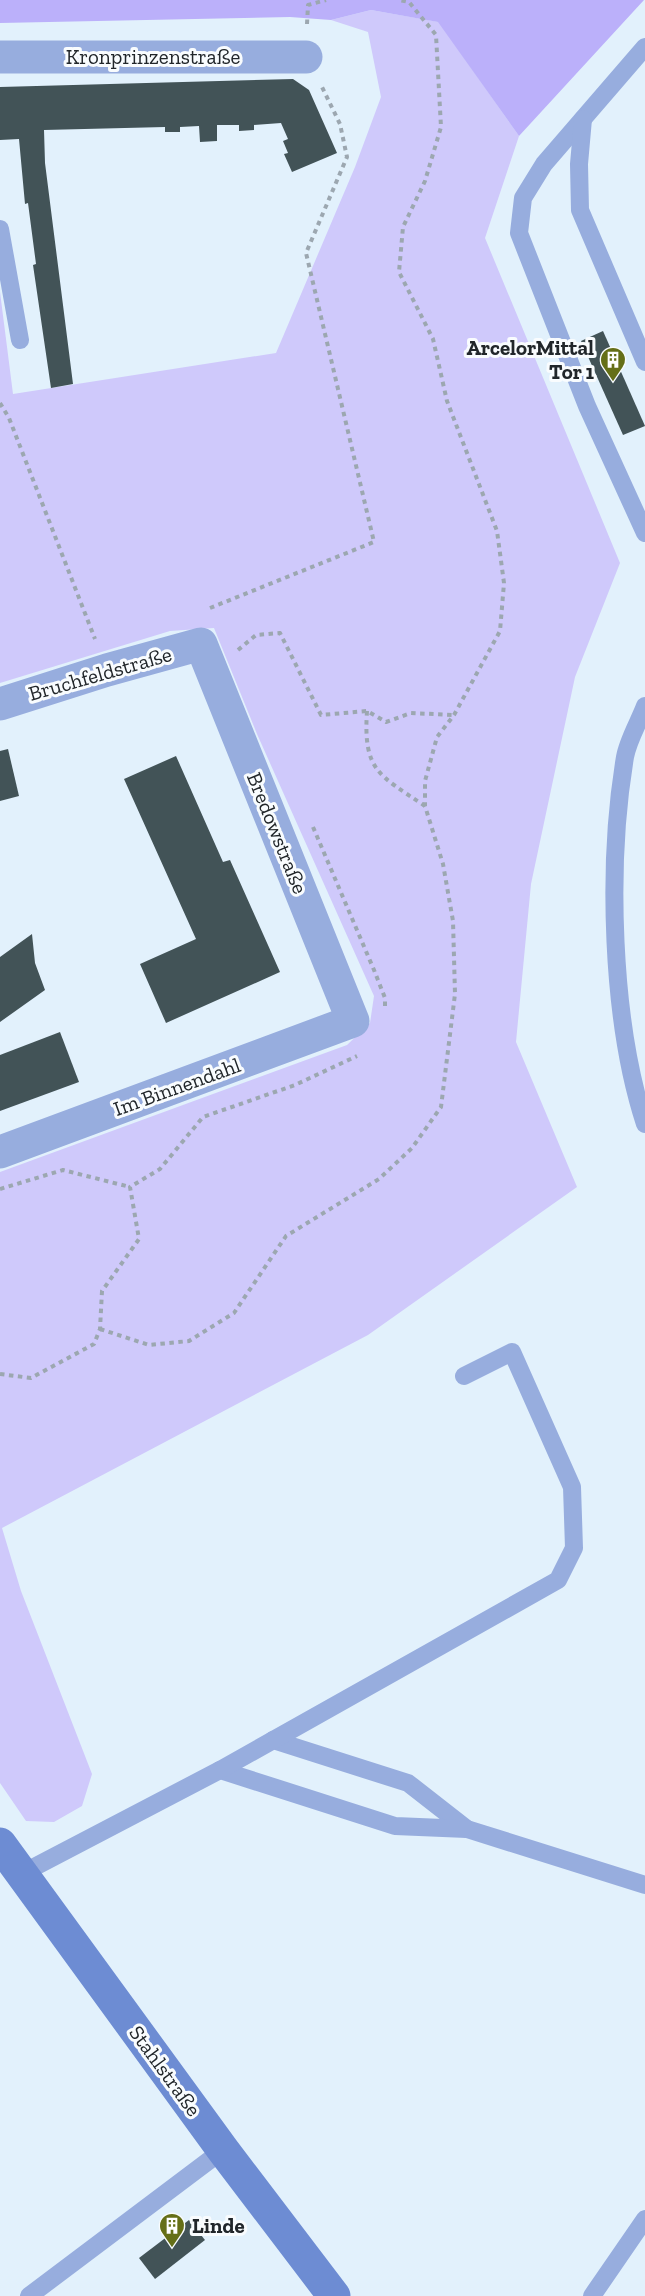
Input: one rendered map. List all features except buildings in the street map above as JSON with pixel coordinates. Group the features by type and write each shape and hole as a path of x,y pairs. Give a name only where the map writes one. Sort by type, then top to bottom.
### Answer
{"street":[{"name":"Kronprinzenstraße","path":"0,57 306,57"},
{"name":"Bruchfeldstraße","path":"0,704 106,670 208,631"},
{"name":"Bredowstraße","path":"208,631 358,1036"},
{"name":"Im Binnendahl","path":"0,1152 358,1036"},
{"name":"Stahlstraße","path":"0,1844 223,2150 334,2296"}],"lane":[{"path":"645,47 544,164 523,198 519,233 587,406 645,533"},
{"path":"583,119 579,164 580,210 645,362"},
{"path":"0,229 20,340"},
{"path":"645,706 626,755 616,864 619,993 639,1104 645,1124"},
{"path":"21,1874 220,1770 558,1580 574,1548 572,1487 512,1352 464,1376"},
{"path":"273,1740 408,1783 467,1829"},
{"path":"220,1770 395,1826 467,1829 645,1885"},
{"path":"29,2296 223,2150"},
{"path":"592,2296 645,2218"}],"path":[{"path":"100,1329 149,1345 189,1341 234,1313 286,1236 379,1179 412,1148 441,1107 455,994 453,921 443,864 426,806 425,781 436,737 454,715 500,631 504,583 497,531 447,401 433,339 399,272 403,227 425,181 441,127 435,35 409,2 399,0"},
{"path":"208,631 210,608 374,542 306,253 347,157 340,124 306,57"},
{"path":"0,403 9,418 106,670"},
{"path":"233,654 256,635 280,633 321,715 367,711 386,722 411,713 454,715"},
{"path":"367,711 365,743 379,775 426,806"},
{"path":"311,823 382,989 385,998 385,1020"},
{"path":"0,1189 63,1170 130,1187 160,1169 203,1118 295,1085 354,1059 358,1036"},
{"path":"0,1374 32,1378 94,1344 100,1329 102,1291 139,1239 130,1187"}],"shaded area":[{"path":"0,0 644,0 519,136 438,22 371,10 331,20 290,17 0,23"},
{"path":"371,10 439,22 519,136 485,238 620,563 575,677 531,884 516,1042 577,1187 368,1335 2,1528 21,1591 92,1774 82,1806 54,1822 26,1821 0,1783 0,1172 347,1045 370,1023 374,996 257,734 214,628 170,631 0,683 0,292 13,394 276,353 355,167 381,97 368,32 331,20"}],"place":[{"name":"ArcelorMittal Tor 1","path":"613,383"},
{"name":"Linde","path":"172,2249"}]}
